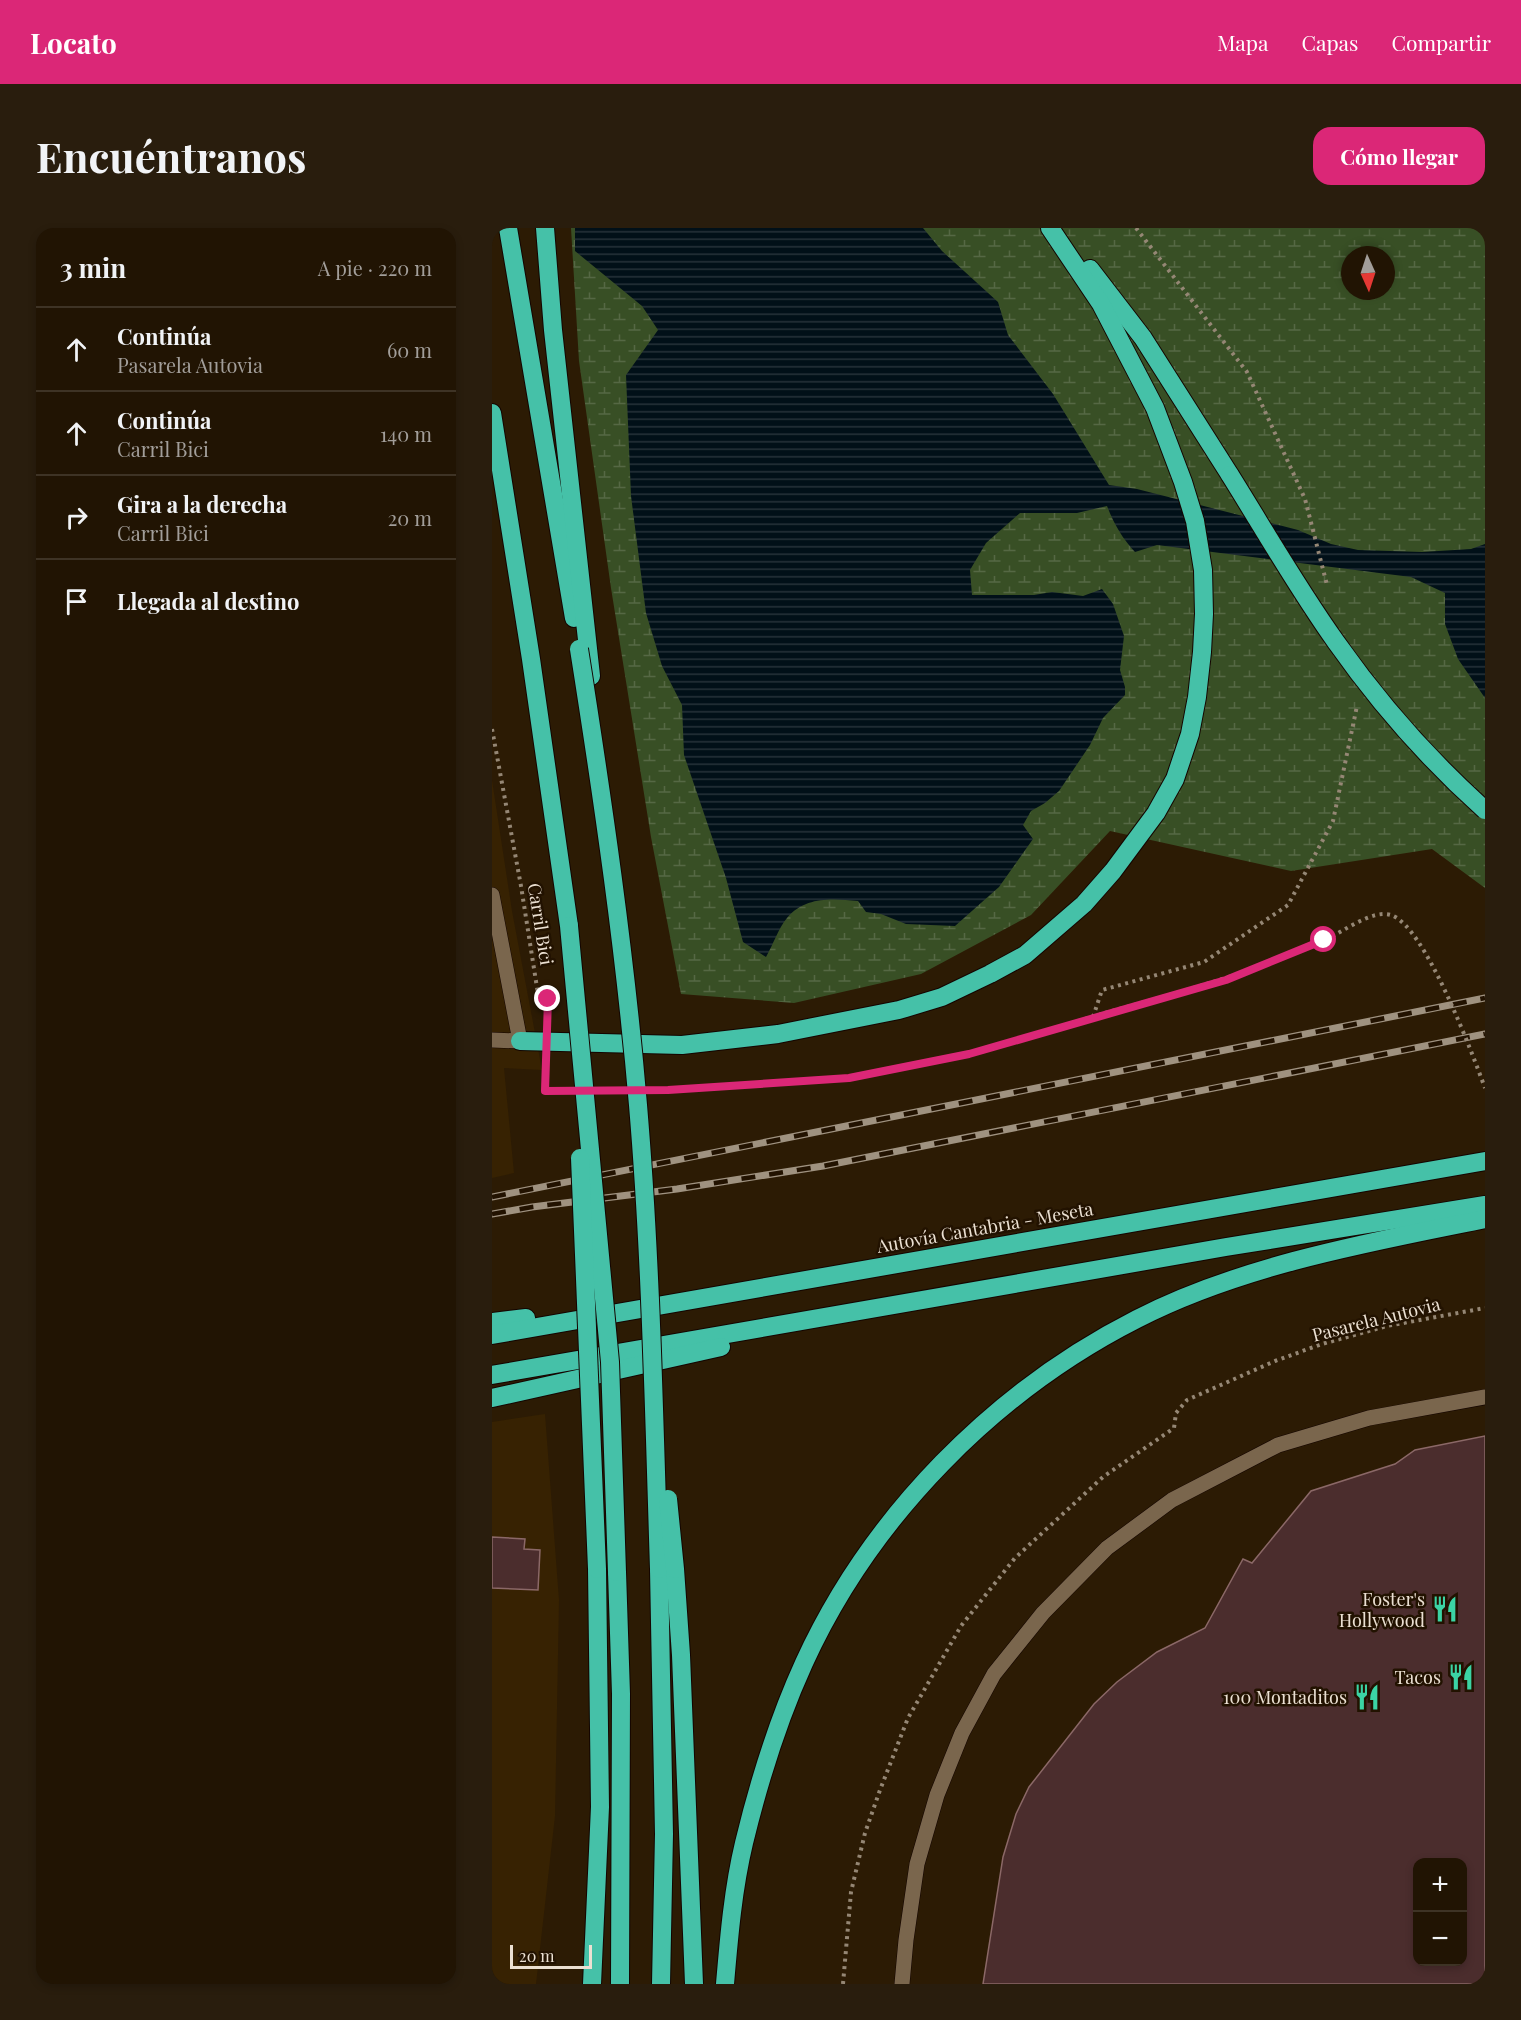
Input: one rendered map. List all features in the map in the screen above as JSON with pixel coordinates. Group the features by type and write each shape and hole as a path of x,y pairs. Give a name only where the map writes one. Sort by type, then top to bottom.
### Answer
{"highway":[{"path":"508,228 584,648"},
{"path":"545,228 584,648 608,833 638,1106 667,1569 661,1984"},
{"path":"1052,228 1086,264 1131,322 1316,612 1364,680 1415,741 1460,788 1485,810"},
{"path":"520,1041 682,1045 778,1034 899,1010 942,997 1025,955 1084,904 1113,871 1156,813 1175,779 1190,734 1197,698 1202,652 1203,570 1195,521 1155,408 1101,304 1052,228"},
{"path":"492,413 531,659 568,926 610,1362 621,1705 620,1984"},
{"path":"568,926 583,1213 597,1569 600,1807 592,1984"},
{"name":"Autovía Cantabria - Meseta","path":"492,1335 1485,1161"},
{"path":"492,1375 1226,1247 1485,1205"},
{"path":"725,1984 730,1922 744,1844 768,1756 805,1662 844,1589 869,1553 911,1497 949,1455 991,1416 1058,1366 1138,1318 1176,1301 1287,1263 1485,1219"},
{"path":"492,1322 813,1278"},
{"path":"492,1398 683,1356 862,1311"},
{"path":"667,1569 681,1655 694,1984"}],"street":[{"path":"492,895 520,1041 492,1040"},
{"path":"902,1984 917,1864 937,1795 962,1732 994,1674 1043,1613 1107,1548 1172,1500 1278,1445 1369,1418 1485,1397"}],"path":[{"path":"1136,228 1247,372 1305,499 1327,587"},
{"path":"1093,1017 1102,990 1204,962 1288,905 1333,821 1357,706 1354,695"},
{"name":"Carril Bici","path":"492,729 538,994 548,999 545,1091 567,1091"},
{"path":"657,1090 849,1078 969,1054 1226,980 1324,940 1376,914 1391,915 1405,922 1430,960 1471,1049 1485,1088"},
{"name":"Pasarela Autovia","path":"1275,1361 1322,1344 1387,1326 1485,1308"}],"shaded area":[{"path":"575,228 923,228 942,251 998,302 1008,335 1053,394 1109,485 1137,489 1298,530 1331,544 1358,550 1422,552 1471,549 1485,544 1485,698 1458,659 1445,624 1445,593 1411,577 1157,545 1135,552 1112,519 1107,506 1077,513 1020,513 986,543 970,570 972,595 1034,595 1052,592 1083,596 1102,589 1113,604 1124,636 1120,670 1125,695 1103,718 1090,745 1059,791 1031,811 1023,825 1033,839 999,887 955,926 906,924 881,914 866,912 858,901 820,900 802,906 787,918 766,957 743,942 726,878 684,755 682,705 662,666 646,613 631,496 626,375 658,330 642,306 575,251"},
{"path":"492,780 512,911 542,1070 504,1068 514,1173 492,1178"},
{"path":"545,1414 559,1600 555,1816 536,1984 492,1984 492,1422"}],"green space":[{"path":"571,228 1485,228 1485,888 1432,849 1291,871 1110,831 1031,915 921,974 794,1003 681,994 651,837 611,588 579,361"}],"building":[{"path":"1485,1436 1485,1984 983,1984 1003,1857 1016,1814 1029,1787 1094,1704 1117,1682 1157,1652 1205,1628 1243,1559 1252,1563 1311,1491 1395,1464 1415,1450"},
{"path":"492,1537 525,1539 524,1549 540,1550 538,1590 492,1588"}],"railway":[{"path":"492,1197 1485,998"},
{"path":"492,1214 677,1189 823,1166 1485,1034"}],"place":[{"name":"Foster's Hollywood","path":"1445,1609"},
{"name":"Tacos","path":"1461,1677"},
{"name":"100 Montaditos","path":"1367,1697"}],"route":[{"path":"548,999 545,1091 668,1090 754,1086 849,1078 969,1054 1226,980 1324,940"}]}
